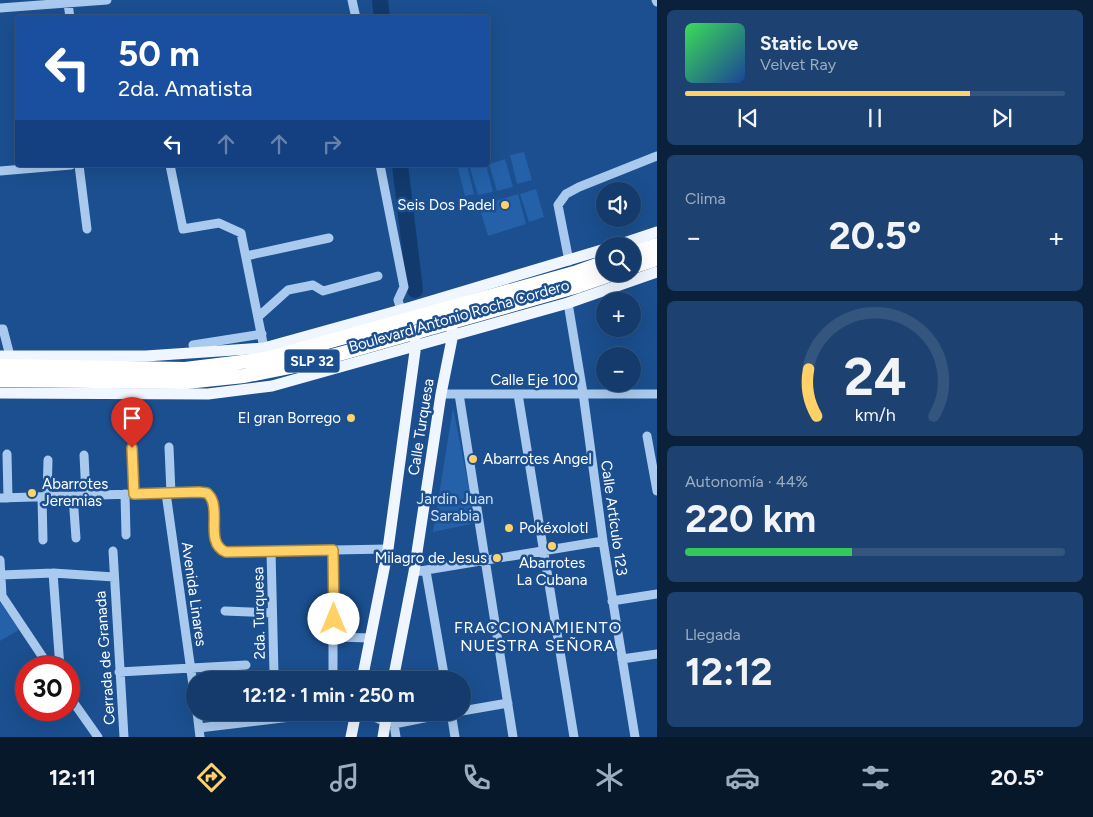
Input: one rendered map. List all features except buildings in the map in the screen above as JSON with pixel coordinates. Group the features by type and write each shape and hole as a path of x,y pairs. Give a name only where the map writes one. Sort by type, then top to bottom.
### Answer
{"highway":[{"path":"641,250 657,245"},
{"path":"641,264 657,258"},
{"name":"Boulevard Antonio Rocha Cordero","path":"3,360 185,369 266,359 596,265"},
{"name":"Boulevard Antonio Rocha Cordero","path":"0,380 186,382 251,375 343,353 596,280"}],"main road":[{"path":"641,237 657,232"},
{"name":"Boulevard Antonio Rocha Cordero","path":"3,360 146,356 264,346 367,319 596,253"},
{"name":"Boulevard Antonio Rocha Cordero","path":"0,393 194,394 230,392 265,387 293,381 416,344 568,303 657,272"},
{"path":"485,285 475,293 471,304 472,310 484,322 496,323"},
{"name":"Calle Turquesa","path":"396,671 420,571 441,394 453,334 443,297"},
{"name":"Calle Turquesa","path":"364,671 388,549 416,344 403,308"},
{"path":"367,319 382,322 389,332 389,345 378,356"},
{"path":"351,737 354,721"},
{"path":"383,737 388,721"}],"street":[{"path":"0,8 46,2 68,3 107,0"},
{"path":"352,0 355,15"},
{"path":"68,3 70,15"},
{"path":"569,261 558,205 566,194 657,156"},
{"path":"0,171 47,167"},
{"path":"79,167 87,230"},
{"path":"170,167 183,229 219,223 242,233 264,346 403,308 398,300 404,287 380,167"},
{"path":"246,256 329,238"},
{"path":"258,317 288,290 313,284 323,291 378,276"},
{"name":"Calle Artículo 123","path":"568,303 583,394 602,541 635,737"},
{"path":"0,329 3,329 3,360"},
{"path":"193,345 262,334"},
{"name":"Calle Eje 100","path":"441,394 657,394"},
{"path":"459,394 514,737"},
{"path":"518,394 574,737"},
{"path":"647,436 657,491"},
{"name":"Avenida Linares","path":"169,447 168,493 191,669"},
{"path":"126,535 132,448"},
{"path":"7,454 4,498 207,493 212,500 216,543 220,550 226,552 388,549"},
{"path":"84,456 86,496"},
{"path":"43,540 44,497 48,460"},
{"path":"73,496 76,538"},
{"path":"443,671 420,571 602,541"},
{"path":"333,550 333,671"},
{"name":"Cerrada de Granada","path":"113,551 124,737"},
{"name":"2da. Turquesa","path":"271,551 274,671"},
{"path":"0,560 2,596 42,656"},
{"path":"52,573 59,656"},
{"path":"1,575 52,573 114,577"},
{"path":"612,601 657,594"},
{"path":"225,611 272,613"},
{"path":"334,636 371,638"},
{"path":"622,659 657,654"},
{"path":"119,672 246,666"},
{"path":"471,709 508,703"},
{"path":"80,712 98,737"},
{"path":"199,733 275,721"},
{"path":"390,721 396,737"},
{"path":"453,721 455,737"}],"green space":[{"path":"524,152 532,180 517,184 510,155"},
{"path":"505,159 513,187 497,191 490,164"},
{"path":"467,167 474,194 465,196 458,168"},
{"path":"487,167 493,192 478,195 470,168"},
{"path":"536,189 544,217 529,222 520,194"},
{"path":"518,194 526,224 488,236 479,206"},
{"name":"Jardin Juan Sarabia","path":"453,408 476,523 433,532"},
{"path":"0,602 19,630 0,641"}],"waterway":[{"path":"380,0 382,15"},
{"path":"400,167 415,290"}],"place":[{"name":"Seis Dos Padel","path":"505,205"},
{"name":"El gran Borrego","path":"351,418"},
{"name":"Abarrotes Angel","path":"473,459"},
{"name":"Abarrotes Jeremias","path":"32,493"},
{"name":"Pokéxolotl","path":"509,528"},
{"name":"Abarrotes La Cubana","path":"552,546"},
{"name":"Milagro de Jesus","path":"497,558"}],"district":[{"name":"FRACCIONAMIENTO NUESTRA SEÑORA","path":"538,636"}],"route":[{"path":"132,448 134,494 207,493 212,500 216,543 220,550 226,552 333,550 334,619"}]}
